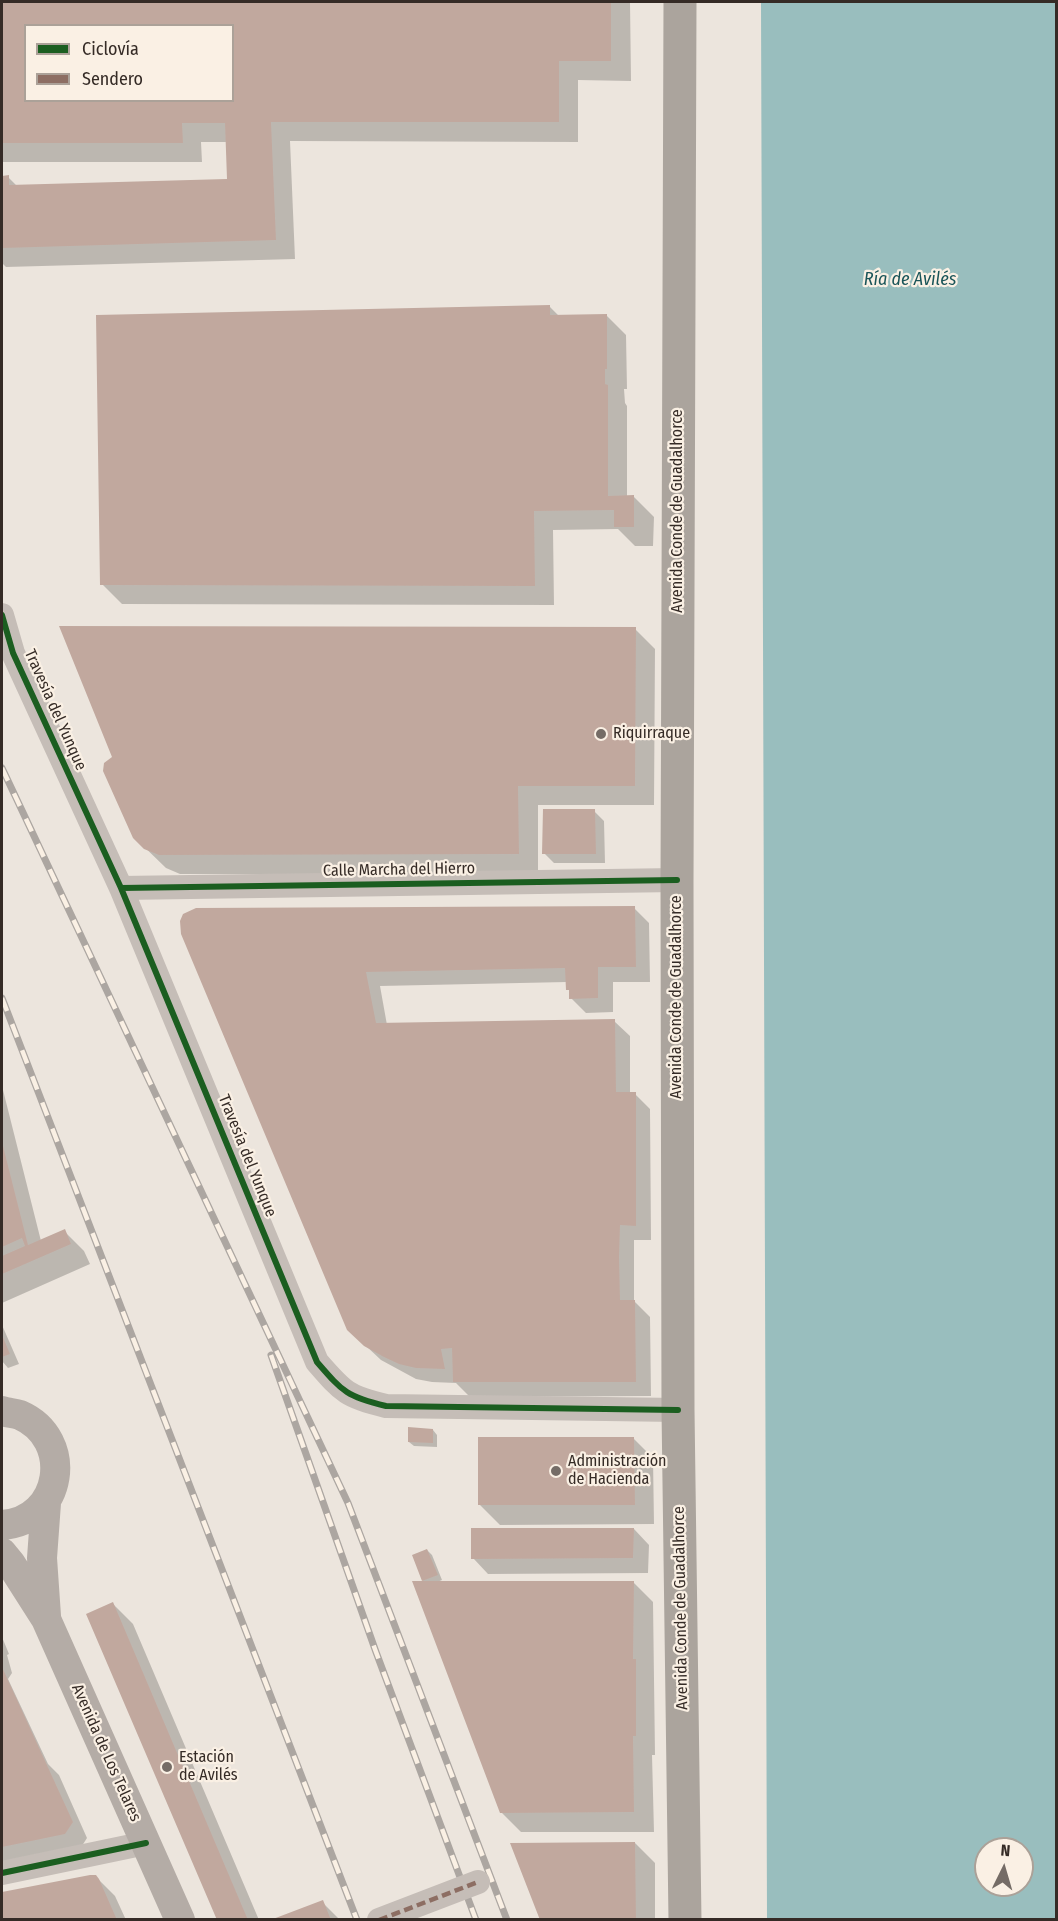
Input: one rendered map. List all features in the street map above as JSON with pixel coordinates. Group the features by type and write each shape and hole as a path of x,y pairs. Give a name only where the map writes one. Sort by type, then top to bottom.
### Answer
{"highway":[{"name":"Avenida Conde de Guadalhorce","path":"680,2 678,1410 685,1920"}],"main road":[{"name":"Avenida de Los Telares","path":"2,1412 20,1415 40,1430 51,1446 56,1466 53,1486 46,1503 42,1558 46,1619"},
{"path":"2,1525 13,1524 31,1516 46,1503"},
{"name":"Avenida de Los Telares","path":"2,1553 46,1619 180,1920"}],"street":[{"name":"Travesía del Yunque","path":"2,615 14,652 121,888 317,1362 341,1390 362,1400 386,1406 678,1410"},
{"name":"Calle Marcha del Hierro","path":"121,888 677,880"},
{"path":"2,1873 146,1843"},
{"path":"379,1920 478,1882"}],"water":[{"name":"Ría de Avilés","path":"761,2 1056,2 1056,1919 767,1919"}],"building":[{"path":"2,2 611,2 611,61 559,61 559,122 271,122 276,240 2,248 2,176 9,175 9,185 227,179 225,123 182,123 183,143 2,143"},
{"path":"550,305 550,315 607,314 605,384 608,385 608,496 634,495 634,527 614,527 614,510 534,511 535,586 100,585 96,315"},
{"path":"59,626 636,627 635,786 518,786 519,854 159,855 144,849 133,838 103,771 104,763 112,757"},
{"path":"543,809 595,809 596,854 542,854"},
{"path":"635,906 636,967 598,967 598,998 569,999 569,990 566,990 565,968 366,972 376,1023 615,1019 616,1092 636,1092 636,1226 620,1225 619,1257 620,1300 635,1300 636,1382 453,1382 452,1348 441,1349 445,1369 416,1368 399,1364 364,1346 347,1330 181,934 180,921 183,914 196,908"},
{"path":"2,1142 28,1245 65,1229 71,1244 2,1274 2,1256 25,1246 22,1238 2,1247"},
{"path":"2,1335 10,1354 2,1357"},
{"path":"408,1427 433,1429 433,1443 408,1442"},
{"name":"Administración de Hacienda","path":"478,1437 634,1437 635,1505 478,1505"},
{"path":"471,1528 634,1528 633,1558 471,1559"},
{"path":"427,1549 438,1575 422,1581 412,1555"},
{"path":"412,1581 634,1581 633,1659 636,1659 636,1736 633,1736 634,1812 500,1813"},
{"name":"Estación de Avilés","path":"113,1602 248,1920 217,1920 86,1614"},
{"path":"2,1667 73,1822 65,1834 2,1847"},
{"path":"635,1842 636,1920 540,1920 510,1843"},
{"path":"96,1875 99,1879 117,1920 2,1920 2,1892"},
{"path":"323,1900 331,1920 273,1919"}],"railway":[{"path":"2,768 348,1503 507,1920"},
{"path":"2,998 357,1920"},
{"path":"271,1355 376,1652 476,1920"}],"marked path":[{"path":"379,1920 478,1882"}],"cycle path":[{"path":"2,615 13,653 121,888 317,1362 347,1392 362,1400 386,1406 678,1410"},
{"path":"121,888 677,880"},
{"path":"2,1873 146,1843"}],"place":[{"name":"Riquirraque","path":"601,734"},
{"name":"Administración de Hacienda","path":"556,1471"},
{"name":"Estación de Avilés","path":"167,1767"}]}
